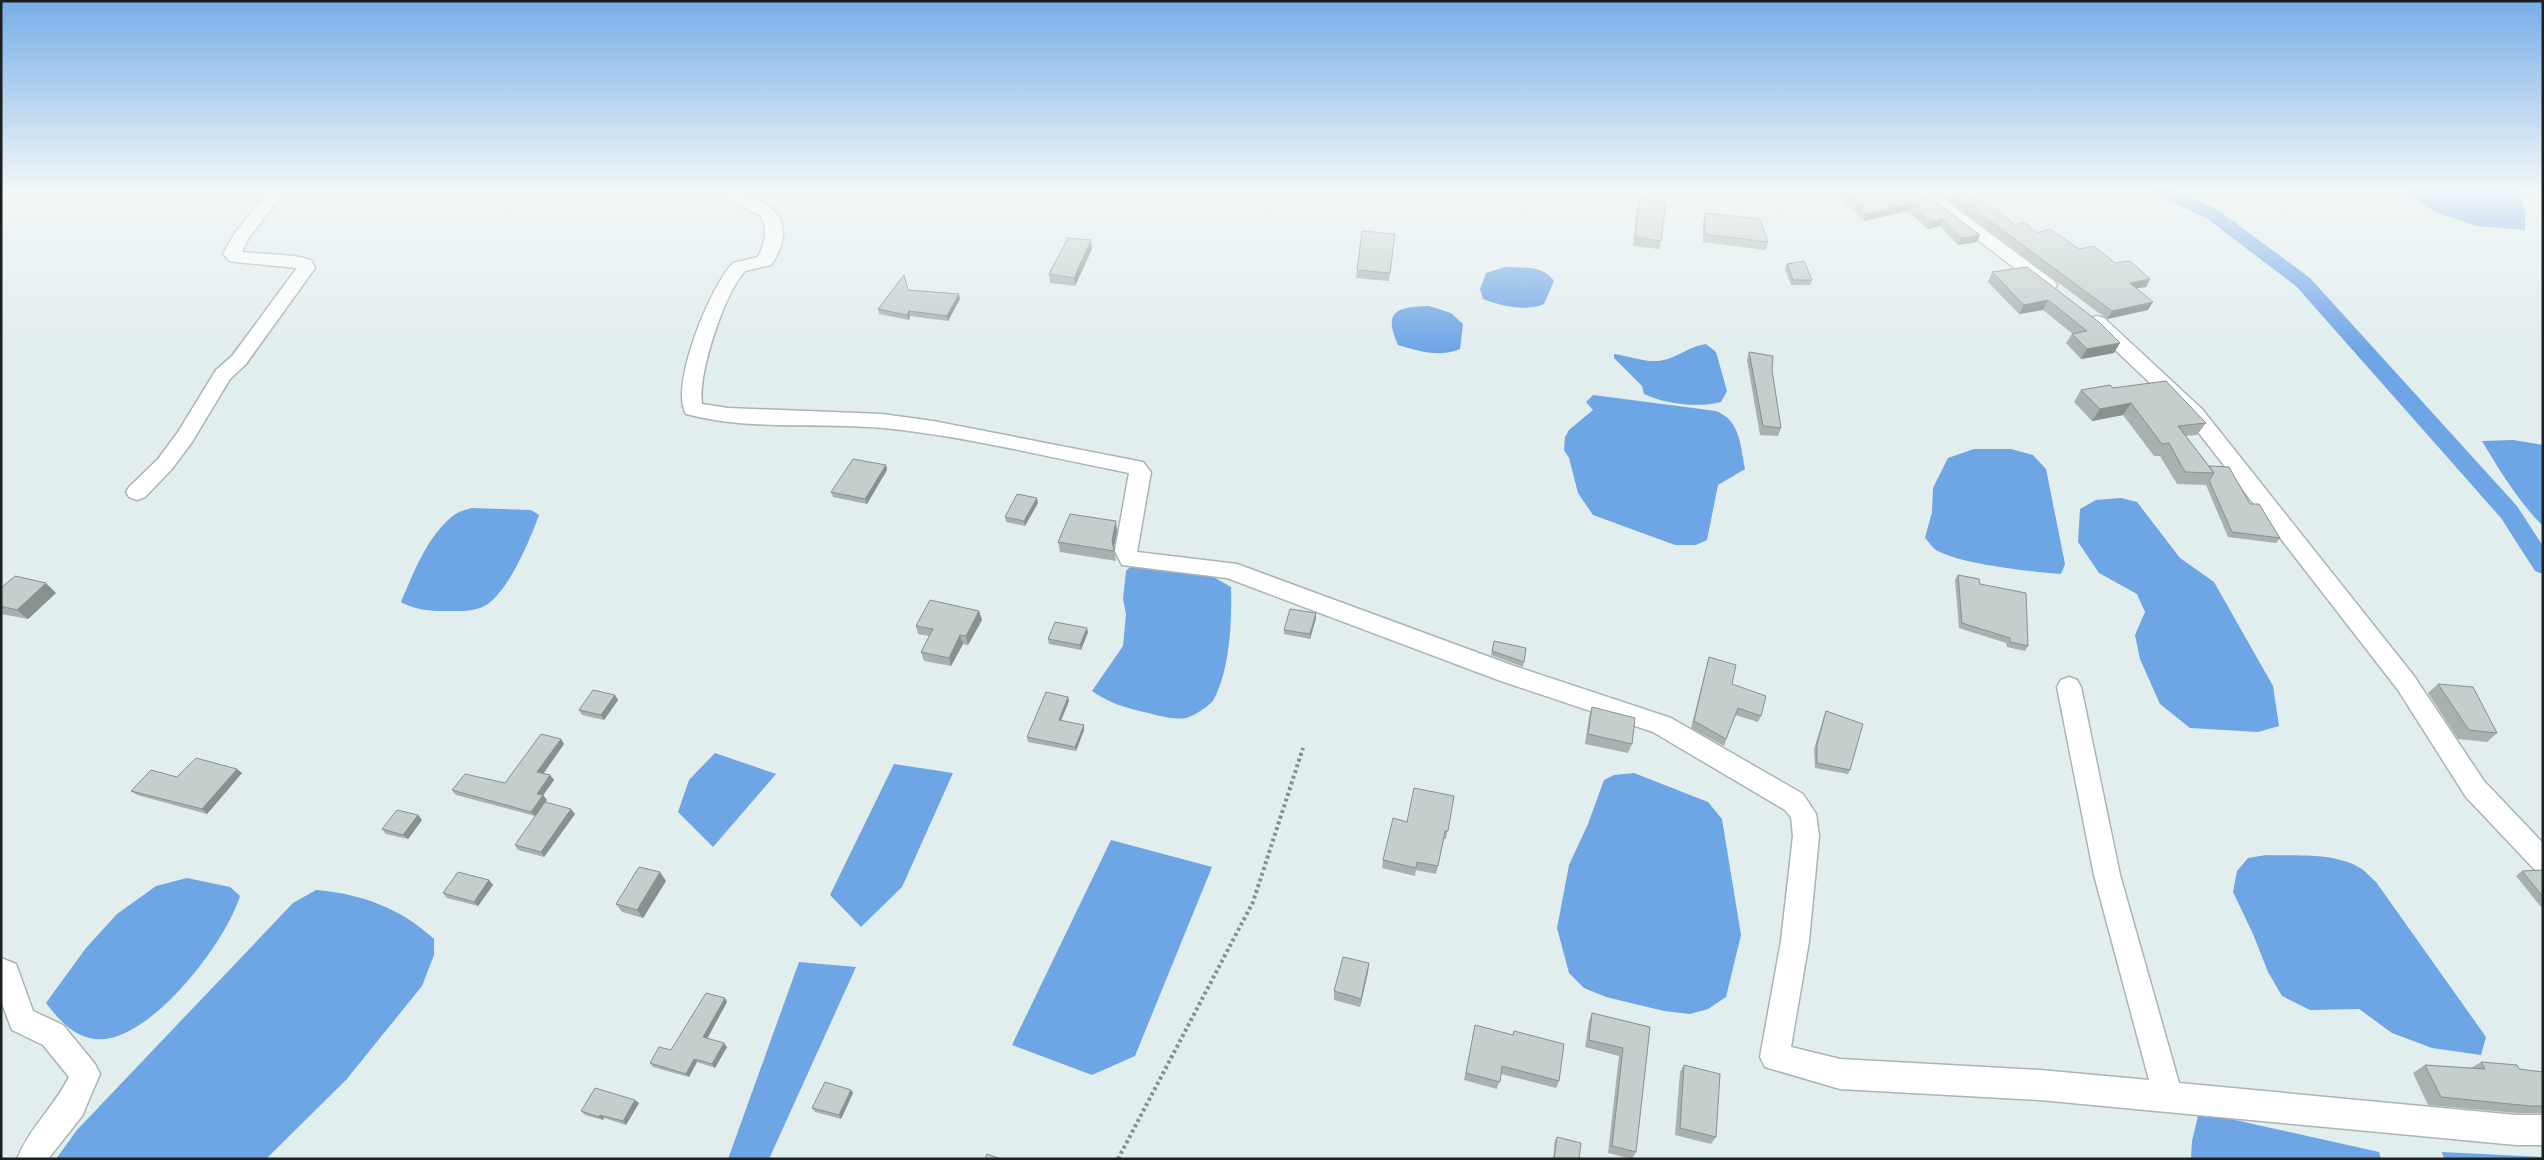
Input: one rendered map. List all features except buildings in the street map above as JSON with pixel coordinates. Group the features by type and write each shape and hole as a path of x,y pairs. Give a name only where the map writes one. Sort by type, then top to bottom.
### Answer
{"street":[{"path":"137,492 165,464 185,437 223,375 239,360 306,268 305,264 295,261 236,257 232,254 237,243"},
{"path":"772,243 765,261 738,267 729,279 701,343 694,379 691,406 693,409 728,415 882,421 933,428 1136,467 1141,472 1126,551 1130,559 1229,570 1506,673 1662,725 1794,802 1803,814 1806,836 1795,941 1775,1056 1840,1074 2040,1085 2516,1130 2543,1130"},
{"path":"1992,243 2103,327 2195,414 2406,683 2475,789 2543,862"},
{"path":"2069,687 2107,875 2168,1096"},
{"path":"1,971 6,973 22,1020 53,1035 85,1074 71,1105 38,1146 32,1159"}],"path":[{"path":"1118,1159 1253,902 1303,748"}],"water":[{"path":"1505,267 1532,268 1549,276 1554,281 1544,304 1522,308 1483,299 1480,289 1486,273"},
{"path":"1429,306 1451,313 1463,324 1460,349 1452,352 1437,353 1398,345 1392,325 1396,313 1408,308"},
{"path":"1706,344 1716,352 1727,391 1721,402 1712,404 1672,403 1644,394 1642,386 1614,358 1614,354 1642,360 1665,360"},
{"path":"1593,395 1716,411 1730,421 1738,435 1745,469 1718,485 1707,540 1696,545 1675,545 1593,515 1578,493 1569,458 1564,450 1565,437 1569,430 1593,410 1586,402"},
{"path":"2513,440 2543,445 2543,526 2517,496 2482,441"},
{"path":"1974,449 2011,449 2033,455 2046,469 2065,564 2061,574 1997,566 1961,559 1936,550 1925,538 1932,512 1933,488 1948,458"},
{"path":"2121,498 2137,502 2180,558 2214,582 2273,686 2279,726 2258,732 2190,728 2160,704 2140,659 2135,635 2145,612 2137,594 2099,573 2078,542 2080,509 2096,500"},
{"path":"472,508 531,510 539,515 516,568 499,593 480,608 467,611 428,610 412,607 401,602 422,555 436,533 454,515"},
{"path":"1145,566 1210,575 1231,587 1229,644 1224,674 1214,699 1210,704 1189,717 1168,718 1132,709 1113,703 1092,691 1123,646 1126,614 1123,599 1126,571 1130,567"},
{"path":"715,753 776,774 713,847 678,812 689,780"},
{"path":"894,764 953,773 902,887 861,927 830,895"},
{"path":"1634,773 1708,802 1722,819 1741,935 1726,997 1708,1009 1690,1014 1664,1011 1606,997 1584,988 1569,973 1557,928 1569,865 1588,824 1604,780 1614,775"},
{"path":"1111,840 1212,867 1135,1056 1092,1075 1012,1045"},
{"path":"2266,855 2328,857 2352,864 2366,872 2376,882 2486,1037 2481,1055 2432,1048 2392,1033 2359,1009 2310,1010 2282,996 2268,972 2233,892 2237,871 2248,858"},
{"path":"187,878 230,887 240,896 232,916 219,939 202,963 160,1009 138,1026 115,1037 94,1039 73,1031 46,1003 86,948 117,914 156,886"},
{"path":"316,890 349,895 380,904 408,919 434,939 434,955 422,986 346,1080 266,1159 56,1159 77,1130 293,903"},
{"path":"799,962 856,967 769,1159 728,1159"},
{"path":"2199,1112 2379,1152 2381,1159 2191,1159 2192,1141"},
{"path":"2442,1152 2543,1157 2543,1159 2444,1159"}],"waterway":[{"path":"2251,243 2303,282 2509,512 2543,565"}]}
